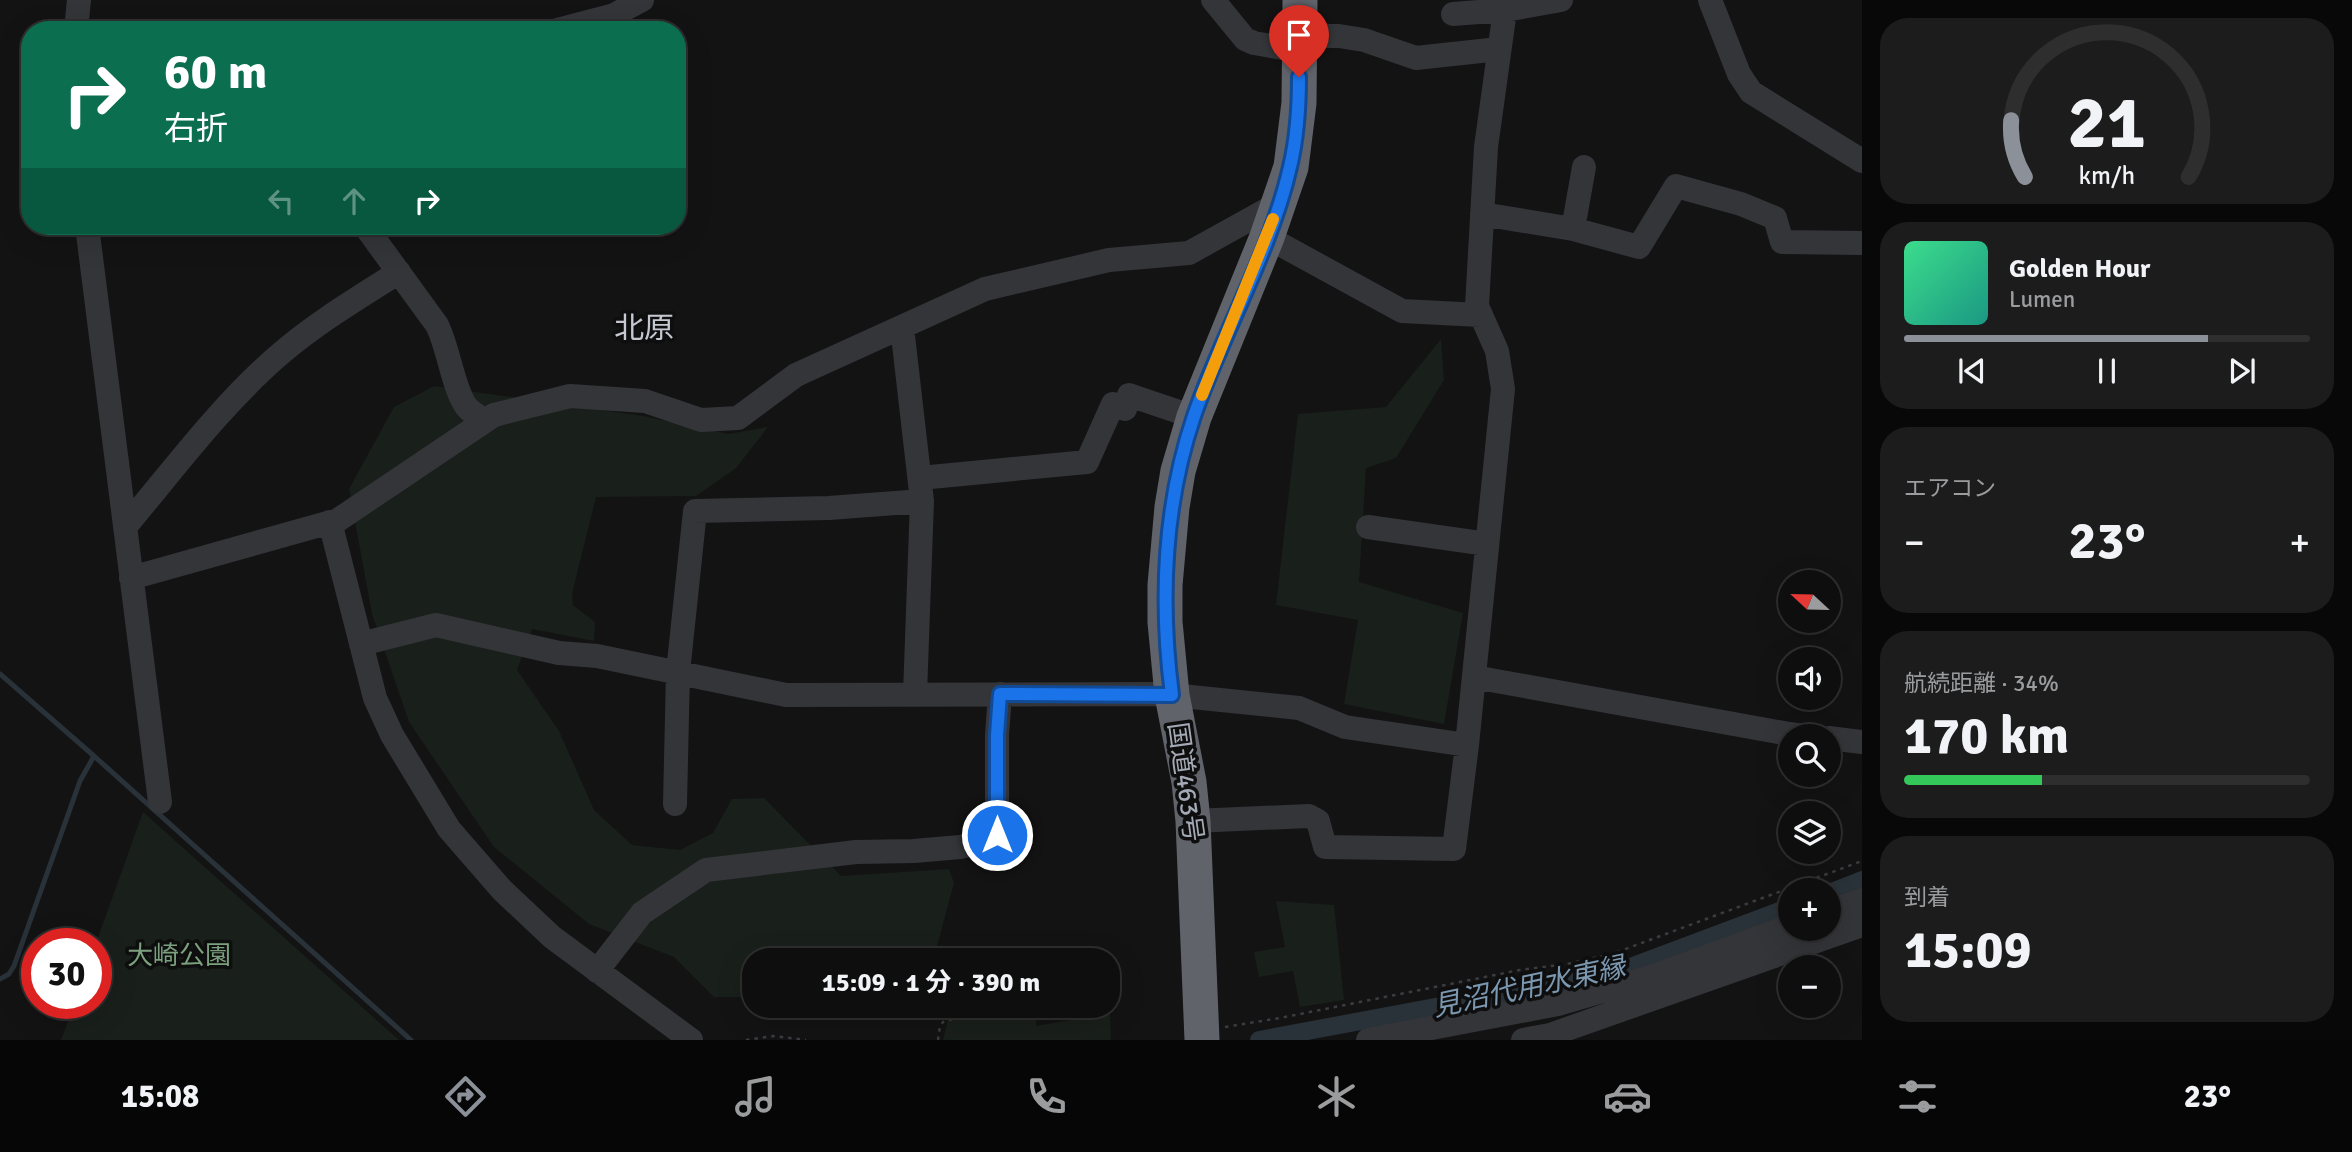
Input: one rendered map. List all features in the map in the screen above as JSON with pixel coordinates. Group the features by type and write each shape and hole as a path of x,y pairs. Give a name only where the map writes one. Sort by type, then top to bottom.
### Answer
{"highway":[{"name":"国道463号","path":"1207,1034 1189,782 1172,695 1166,635 1166,585 1172,507 1178,471 1194,417 1267,237 1292,154 1299,103 1300,0"}],"street":[{"path":"77,21 79,0"},
{"path":"591,21 614,15 642,0"},
{"path":"1213,0 1245,39 1254,43 1300,44 1339,36 1364,40 1416,58 1499,49"},
{"path":"1452,14 1505,10 1562,0"},
{"path":"1710,0 1739,74 1751,92 1862,161"},
{"path":"1193,821 1309,816 1318,821 1325,847 1454,849 1503,389 1497,351 1477,306 1486,147 1505,10"},
{"path":"1573,229 1584,167"},
{"path":"1482,214 1573,229 1639,247 1676,186 1741,204 1775,218 1782,242 1862,243"},
{"path":"131,578 338,520 494,415 569,396 645,401 701,420 738,418 796,375 985,289 1109,260 1189,253 1279,203"},
{"path":"88,235 160,802"},
{"path":"372,235 438,325 461,397 467,408 484,420"},
{"path":"1267,237 1402,311 1480,315"},
{"path":"125,527 232,400 279,355 330,315 399,272"},
{"path":"902,327 921,490 915,694"},
{"path":"675,804 678,672 695,511 829,508 1087,463 1113,404 1125,409 1129,395 1194,417"},
{"path":"330,522 375,698 392,735 449,829 502,890 552,937 691,1040"},
{"path":"1368,527 1487,544"},
{"path":"361,644 436,625 559,653 597,656 786,695 1172,695 1298,708 1345,727 1467,746"},
{"path":"1474,677 1778,732"},
{"path":"597,971 642,913 706,870 856,852 960,847 992,840 997,835 997,735 1000,694"},
{"path":"1841,739 1862,742"},
{"path":"1841,908 1862,900"},
{"path":"1523,1040 1550,1035 1862,925"},
{"path":"1368,1040 1558,1004 1654,976 1778,930"}],"path":[{"path":"1207,1034 1520,970 1567,964 1612,954 1862,861"},
{"path":"938,1040 943,1021 953,1018"},
{"path":"746,1040 773,1036 806,1040"}],"green space":[{"path":"1441,339 1444,380 1396,458 1366,468 1359,582 1463,613 1444,724 1344,704 1358,620 1276,605 1298,414 1386,407"},
{"path":"434,386 643,416 728,434 768,427 736,468 696,496 596,497 572,594 573,605 595,622 594,641 532,629 517,670 559,731 594,810 632,845 680,850 713,833 732,799 764,798 841,876 949,869 954,883 936,948 742,948 742,997 714,997 674,957 589,924 494,847 409,722 372,614 349,489 394,407"},
{"name":"大崎公園","path":"143,812 399,1040 61,1040 69,1019 112,1019 112,928 101,928"},
{"path":"1276,901 1334,905 1344,1000 1300,1007 1293,971 1259,977 1254,952 1285,947"},
{"path":"948,1018 1036,1018 1036,1026 1082,1018 1110,1018 1111,1040 943,1040"}],"waterway":[{"path":"0,674 94,756"},
{"path":"0,979 9,974 14,966 80,781 94,756 411,1040"},
{"name":"見沼代用水東縁","path":"1841,888 1862,880"},
{"name":"見沼代用水東縁","path":"1259,1040 1612,974 1778,912"}],"slow traffic":[{"path":"1202,395 1273,219"}],"district":[{"name":"北原","path":"644,328"}],"route":[{"path":"997,835 997,735 1000,694 1172,695 1166,585 1172,507 1178,471 1207,380 1279,203 1290,167 1299,103 1299,77"}]}
